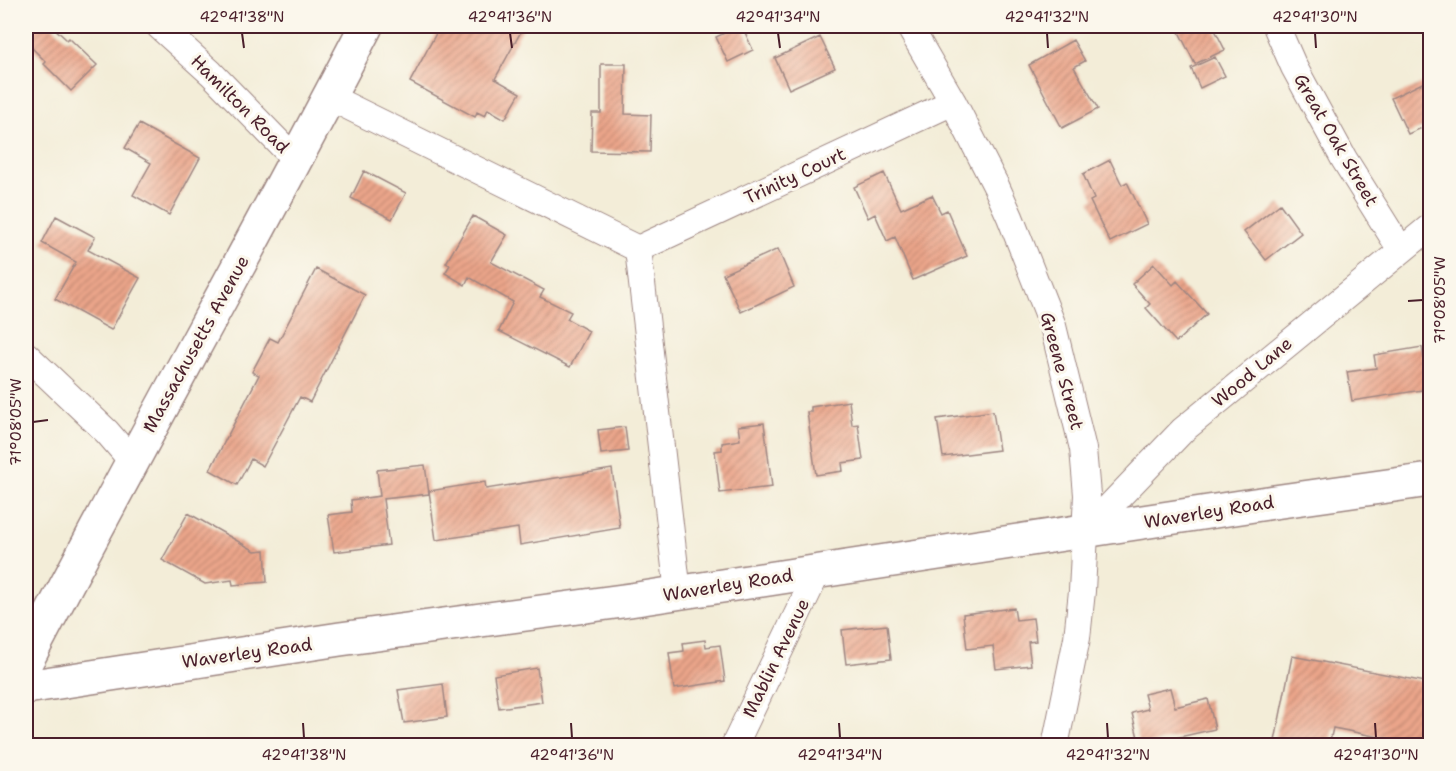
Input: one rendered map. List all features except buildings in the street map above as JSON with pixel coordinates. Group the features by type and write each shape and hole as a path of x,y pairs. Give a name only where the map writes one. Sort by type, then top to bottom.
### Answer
{"main road":[{"name":"Massachusetts Avenue","path":"26,662 366,26"},
{"name":"Waverley Road","path":"26,687 257,651 678,593 1431,480"}],"street":[{"name":"Hamilton Road","path":"159,26 232,94 295,159"},
{"name":"Greene Street","path":"909,26 953,102 1010,217 1053,326 1083,449 1087,495 1082,591 1077,638 1055,746"},
{"name":"Great Oak Street","path":"1276,26 1294,67 1339,150 1401,250"},
{"path":"329,98 638,249 678,593"},
{"name":"Trinity Court","path":"638,249 953,102"},
{"name":"Wood Lane","path":"1086,531 1183,430 1431,226"},
{"path":"26,355 107,432 132,461"},
{"name":"Mablin Avenue","path":"734,746 818,571"}]}
